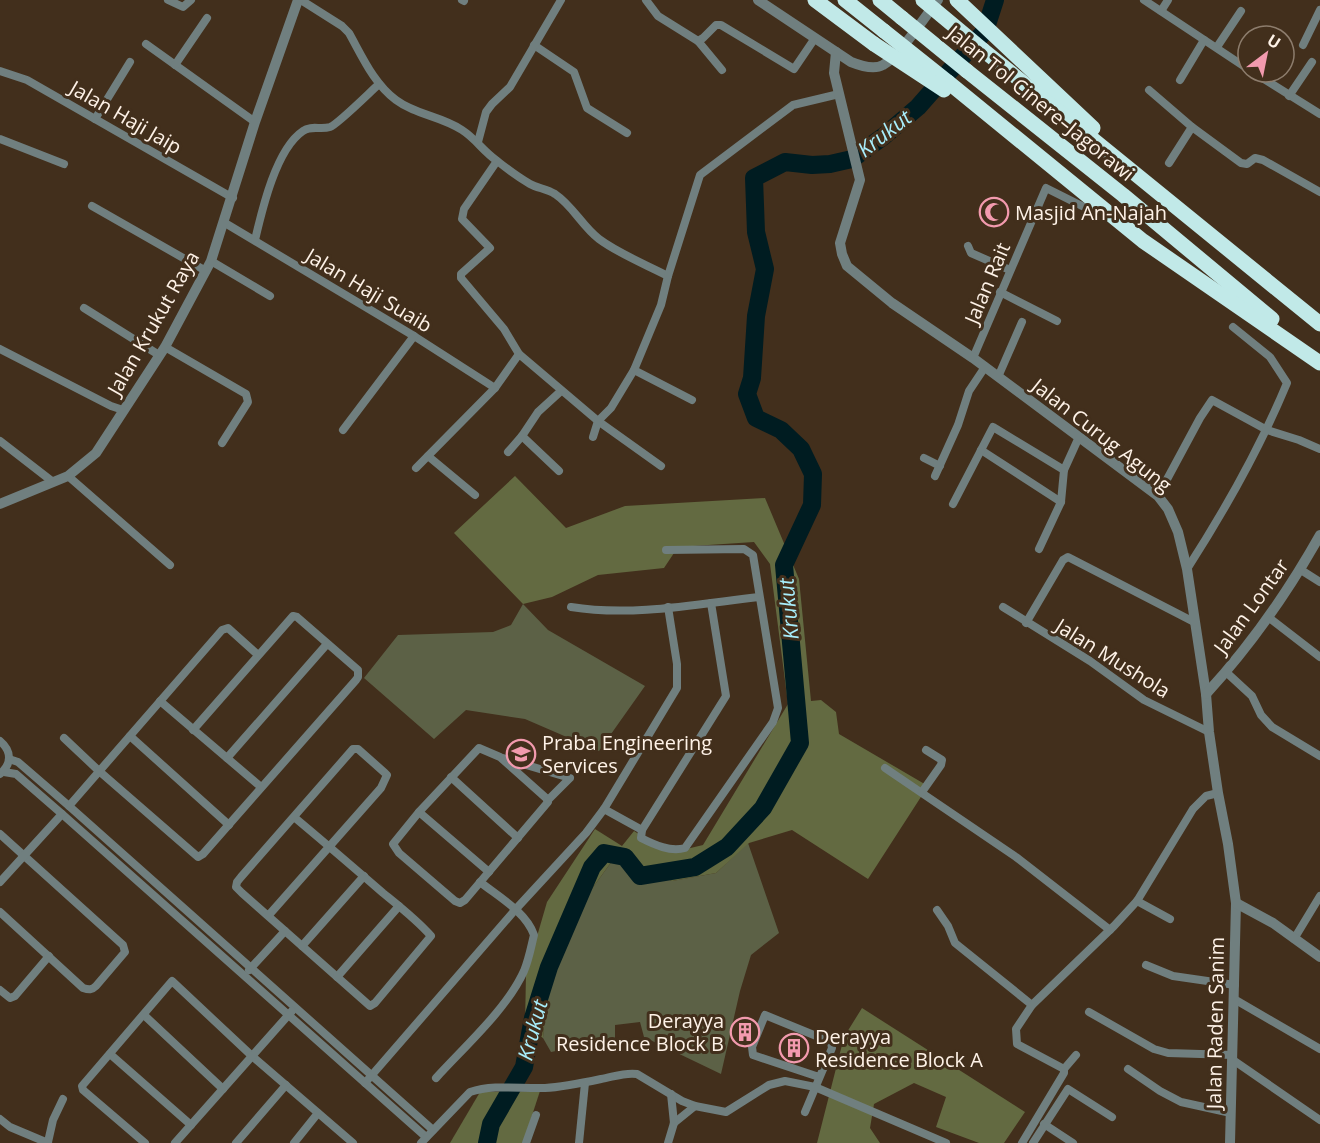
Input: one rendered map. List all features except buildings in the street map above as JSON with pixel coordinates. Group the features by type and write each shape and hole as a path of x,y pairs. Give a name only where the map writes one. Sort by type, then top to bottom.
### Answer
{"highway":[{"path":"815,0 874,44 946,86"},
{"path":"845,0 946,86 1019,141 1143,241 1320,361"},
{"name":"Jalan Tol Cinere–Jagorawi","path":"880,0 1123,195 1320,361"},
{"name":"Jalan Tol Cinere–Jagorawi","path":"923,0 1320,324"},
{"path":"957,0 1176,206"}],"street":[{"path":"168,0 183,7 191,0"},
{"path":"478,142 486,112 510,87 561,0"},
{"path":"646,0 658,16 698,40 722,70"},
{"path":"758,0 851,62 864,67 882,66 892,58 938,0"},
{"path":"1144,0 1236,61"},
{"path":"1161,11 1168,0"},
{"path":"301,1 319,10 349,33 379,84 396,100 419,113 444,120 478,142 484,152 531,185 553,192 568,204 585,227 601,240 668,276"},
{"name":"Jalan Krukut Raya","path":"0,504 68,476 96,453 162,351 206,271 216,264 225,223 255,122 301,1"},
{"path":"1303,45 1320,10"},
{"path":"1217,48 1241,11"},
{"path":"175,65 207,18"},
{"path":"698,40 704,38 718,24 794,69 815,38"},
{"path":"1180,80 1204,40"},
{"path":"146,44 255,122"},
{"path":"534,45 574,72 587,108 627,133"},
{"name":"Jalan Curug Agung","path":"836,52 834,73 860,180 840,243 848,266 892,303 973,358 1158,496 1178,532 1187,569 1206,694 1209,732 1236,903"},
{"path":"95,119 130,62"},
{"path":"1289,96 1312,62"},
{"name":"Jalan Haji Jaip","path":"0,71 27,80 232,198"},
{"path":"254,240 279,163 290,144 307,129 331,127 379,84"},
{"path":"1271,84 1320,114"},
{"path":"1149,90 1192,127 1241,163 1247,164 1255,158 1263,160 1320,192"},
{"path":"593,437 598,420 611,408 634,370 661,305 700,175 793,105 839,94"},
{"path":"1169,164 1192,127"},
{"path":"0,139 64,164"},
{"path":"497,161 464,209 462,219 490,248 461,274 460,278 504,330 519,354 561,391 661,466"},
{"name":"Jalan Rait","path":"973,358 1046,188 1102,216"},
{"path":"92,206 206,271"},
{"name":"Jalan Haji Suaib","path":"225,223 414,336 495,388"},
{"path":"968,246 971,253 1010,270"},
{"path":"216,264 270,296"},
{"path":"1000,292 1056,321"},
{"path":"84,308 246,394 248,402 222,443"},
{"path":"998,377 1022,322"},
{"path":"1187,569 1211,531 1267,430 1287,383 1270,357 1233,327"},
{"path":"343,430 414,336"},
{"path":"0,349 123,410"},
{"path":"416,468 495,388 519,354"},
{"path":"935,476 958,425 969,391 985,367"},
{"path":"634,370 692,399"},
{"path":"508,452 538,412 561,391"},
{"path":"1158,496 1212,400 1267,430 1320,449"},
{"path":"953,504 993,427 1064,470"},
{"path":"522,436 559,471"},
{"path":"1039,549 1061,502 1064,470 1079,437"},
{"path":"0,441 53,482"},
{"path":"981,450 1061,502"},
{"path":"428,456 475,495"},
{"path":"924,458 940,466"},
{"path":"68,476 170,565"},
{"name":"Jalan Lontar","path":"1206,694 1269,617 1301,570 1319,538"},
{"path":"666,550 748,550 753,555 778,708 773,722 686,848 678,850 658,846 641,838 642,830 726,696 711,603"},
{"path":"1026,622 1066,557 1194,622"},
{"path":"1301,570 1320,582"},
{"path":"571,607 598,612 759,597"},
{"path":"365,1083 515,910 586,833 604,809 677,688 677,664 668,607"},
{"name":"Jalan Mushola","path":"1003,608 1090,661 1144,700 1209,732"},
{"path":"64,738 198,857 204,855 358,677 356,667 293,616 257,654 194,730"},
{"path":"1269,617 1320,657"},
{"path":"69,806 222,630 228,628 257,654"},
{"path":"227,758 327,644"},
{"path":"1226,672 1252,696 1262,715 1272,727 1320,756"},
{"path":"160,701 261,787"},
{"path":"130,736 229,825"},
{"path":"0,741 6,747 9,759 2,773 16,774 62,814 365,1083 424,1140 470,1092 477,1089 547,1088 585,1083 629,1073 637,1074 695,1106 726,1112 769,1085 785,1082 815,1087 946,1143"},
{"path":"479,748 500,757 570,778 548,800 547,805 460,903 455,902 395,848 394,841 451,777 479,748"},
{"path":"268,916 328,846 381,788 387,778 385,773 358,749 353,749 237,882 237,889 370,1006 431,936 399,906 363,876 328,846 294,817"},
{"path":"922,792 942,760 926,750"},
{"path":"500,757 548,800"},
{"path":"9,759 18,762 69,806 433,1130"},
{"path":"885,768 1016,857 1110,930"},
{"path":"451,777 518,838"},
{"path":"1064,1069 1017,1044 1016,1029 1032,1005 1137,901 1193,809 1206,796 1218,793"},
{"path":"604,809 642,830"},
{"path":"420,812 489,872"},
{"path":"0,882 62,814"},
{"path":"0,834 126,949 124,956 92,990 83,988 0,912"},
{"path":"302,946 363,876"},
{"path":"142,886 149,879"},
{"path":"436,1078 506,1000 524,971 534,935 529,924 515,910 480,882"},
{"path":"1293,939 1320,896"},
{"path":"1137,901 1170,919"},
{"path":"1236,903 1273,923 1320,957"},
{"name":"Jalan Raden Sanim","path":"1230,1143 1236,903"},
{"path":"337,977 399,906"},
{"path":"938,910 955,943 1032,1005"},
{"path":"244,976 285,931"},
{"path":"0,990 10,998 15,996 48,956"},
{"path":"1146,965 1173,976 1235,985"},
{"path":"145,1143 82,1089 82,1085 172,981 252,1056 353,1143"},
{"path":"1234,999 1320,1049"},
{"path":"175,1143 295,1007"},
{"path":"1089,1012 1154,1049 1168,1053 1233,1057 1320,1120"},
{"path":"144,1015 222,1089"},
{"path":"805,1112 832,1048 831,1042 765,1015 752,1047 753,1055 819,1077"},
{"path":"110,1054 191,1125"},
{"path":"1022,1143 1064,1073 1064,1069 1076,1055"},
{"path":"1128,1069 1180,1102 1231,1113"},
{"path":"579,1143 585,1083"},
{"path":"236,1143 286,1085"},
{"path":"1033,1143 1068,1089 1112,1117"},
{"path":"668,1143 674,1123 671,1094"},
{"path":"0,1119 10,1127 48,1143 53,1120 63,1099"},
{"path":"674,1123 695,1106"},
{"path":"294,1143 318,1113"},
{"path":"526,1143 536,1115"},
{"path":"1044,1124 1073,1143"}],"green space":[{"path":"515,476 566,528 625,506 765,498 799,579 811,701 821,700 836,712 839,734 928,786 868,879 792,830 749,843 716,873 672,881 615,857 591,890 547,992 543,1038 525,1026 526,974 547,902 595,829 622,846 634,831 657,846 678,851 703,845 788,704 770,564 754,542 678,547 664,568 598,575 552,597 523,604 454,533"},
{"path":"523,604 548,630 645,686 599,751 525,719 466,710 434,739 364,678 398,635 493,632 511,625"},
{"path":"748,843 779,933 751,955 740,991 721,1074 644,1037 640,1022 615,1025 615,1039 551,1052 543,1038 547,992 591,890 615,857 672,881 716,873"},
{"path":"862,1008 1025,1112 1004,1143 979,1143 936,1127 946,1097 914,1083 874,1104 870,1128 880,1143 817,1143 844,1037"},
{"path":"540,1091 523,1143 450,1143 480,1092"}],"waterway":[{"name":"Krukut","path":"487,1143 491,1124 524,1067 533,1018 549,967 592,867 604,853 625,857 640,876 695,867 727,847 763,808 800,743 784,565 812,505 813,474 801,449 781,430 756,418 747,394 752,378 756,316 765,269 756,232 754,178 785,162 812,165 852,159 884,136 918,107 985,31 995,0"}],"place":[{"name":"Masjid An-Najah","path":"994,212"},
{"name":"Praba Engineering Services","path":"521,754"},
{"name":"Derayya Residence Block B","path":"745,1032"},
{"name":"Derayya Residence Block A","path":"794,1048"}]}
